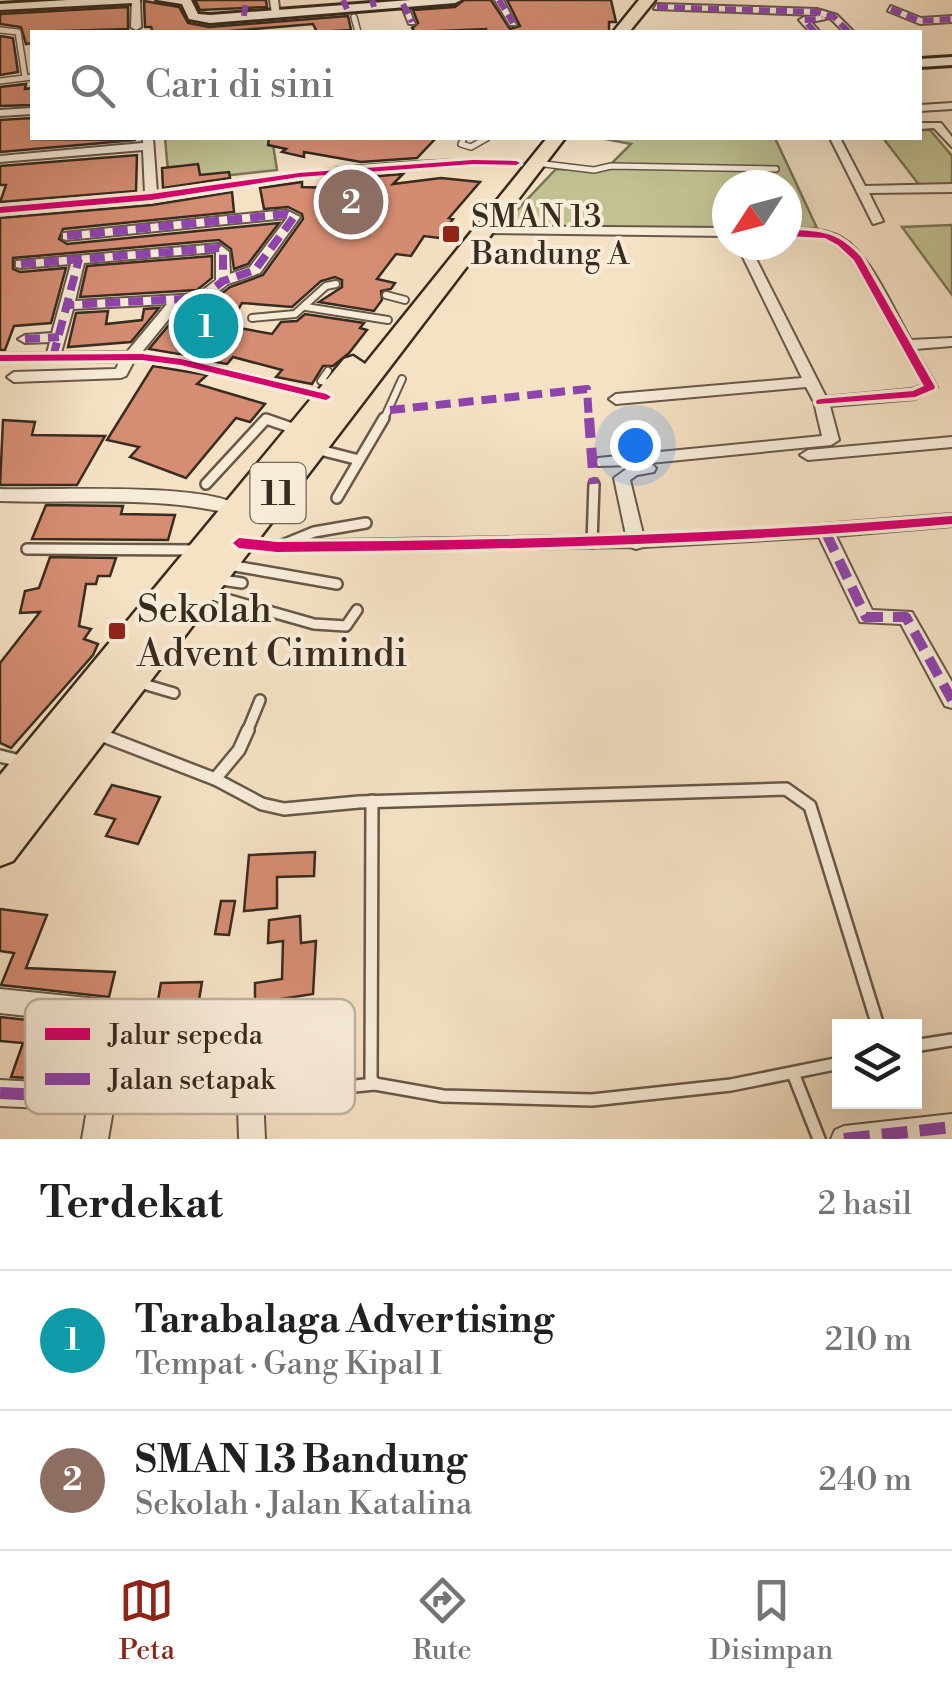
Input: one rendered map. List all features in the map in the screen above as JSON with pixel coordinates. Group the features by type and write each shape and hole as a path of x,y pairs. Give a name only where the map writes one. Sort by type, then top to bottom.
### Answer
{"highway":[{"path":"623,30 656,2"},
{"path":"639,30 656,2"},
{"name":"11","path":"0,849 220,569 306,439 402,309 529,155 553,140"},
{"name":"11","path":"0,802 31,764 220,569 236,509 306,439 330,384 484,230 529,155"}],"street":[{"path":"0,7 49,1 135,0 136,27"},
{"path":"163,0 186,0 188,11 198,19 348,9 373,3 455,0"},
{"path":"274,0 277,14"},
{"path":"499,0 513,23"},
{"path":"656,2 737,4 804,20 837,19"},
{"path":"403,4 412,22"},
{"path":"941,4 952,11"},
{"path":"891,9 927,22 952,19"},
{"path":"762,13 802,10 837,19 847,30"},
{"path":"804,20 813,30"},
{"path":"922,64 952,61"},
{"path":"922,108 952,106"},
{"path":"0,113 30,111"},
{"path":"922,126 952,124"},
{"path":"937,125 952,144"},
{"path":"836,140 877,221"},
{"path":"0,158 148,142 150,192"},
{"path":"0,210 242,184 299,174 529,155"},
{"path":"862,190 952,188"},
{"path":"53,357 68,305 74,260 71,235 292,214 292,223 260,266 223,282 202,298 68,305"},
{"path":"484,230 712,232"},
{"path":"802,233 840,238 858,259 930,390 822,402"},
{"path":"22,264 219,248 223,252 223,282"},
{"path":"604,462 828,442 832,437 822,402 751,260"},
{"path":"14,377 121,373 130,356 178,302"},
{"path":"24,339 58,337"},
{"path":"188,337 207,340 190,364"},
{"path":"905,345 952,342"},
{"path":"0,358 130,356 330,384"},
{"path":"616,400 812,382"},
{"path":"636,543 622,478 633,470 952,442"},
{"path":"0,494 49,498 182,496 236,509"},
{"path":"220,569 277,547 636,543 952,520"},
{"path":"826,532 866,617 906,617 952,700"},
{"path":"0,1001 25,1004"},
{"path":"0,1093 25,1094"},
{"path":"95,1139 99,1114"},
{"path":"251,1114 252,1139"},
{"path":"844,1139 952,1127"}],"lane":[{"path":"0,30 18,32 29,77 0,82"},
{"path":"463,140 461,144 471,148 484,140"},
{"path":"529,155 594,170 611,166 776,169"},
{"path":"252,318 295,314 326,286 336,284"},
{"path":"306,307 402,309"},
{"path":"338,498 390,410 402,379"},
{"path":"206,484 276,409"},
{"path":"266,419 359,460"},
{"path":"592,543 594,484"},
{"path":"277,547 314,532 366,522"},
{"path":"27,549 190,547 314,624 346,626 357,610"},
{"path":"220,569 336,584"},
{"path":"132,681 174,694"},
{"path":"215,779 239,750 260,700"},
{"path":"92,731 215,779 241,796 284,809 372,801 786,789 810,806 876,1019"},
{"path":"0,756 31,764"},
{"path":"372,801 375,1084"},
{"path":"922,1045 952,1040"},
{"path":"355,1086 375,1084 443,1096 592,1100 792,1074 832,1065"},
{"path":"792,1074 819,1139"}],"green space":[{"path":"922,130 930,130 952,156 952,184 920,186 885,140 922,140"},
{"path":"165,140 272,140 277,170 169,182"},
{"path":"610,140 776,140 790,170 712,170 712,229 522,230 502,226 556,169 605,170 631,144"},
{"path":"802,196 817,228 802,228"},
{"path":"952,225 952,295 902,227"}],"building":[{"path":"195,0 266,0 267,7 200,10"},
{"path":"464,0 491,0 510,29 520,26 507,0 611,0 616,22 609,22 609,30 414,30 412,28 418,23 413,10 455,7"},
{"path":"144,1 179,7 188,23 209,27 348,16 351,30 316,30 313,24 242,30 145,27"},
{"path":"128,7 128,29 30,30 30,43 26,44 21,27 0,24 0,14"},
{"path":"0,36 13,38 18,72 0,75"},
{"path":"26,84 25,89 30,88 30,105 0,106 0,87"},
{"path":"30,118 30,140 136,140 0,152 0,120"},
{"path":"269,140 434,140 417,158 361,162 304,152 304,157 268,145"},
{"path":"137,155 136,191 0,202 6,185 0,185 0,166"},
{"path":"198,164 200,175 229,172 230,178 163,188 162,168"},
{"path":"403,174 393,184 441,178 480,182 449,218 453,219 439,238 424,236 411,256 396,254 377,279 395,283 391,289 381,291 382,300 374,311 319,302 342,287 342,280 335,277 321,281 292,307 242,303 229,326 272,334 281,322 297,321 305,314 364,323 360,328 367,330 349,353 333,366 323,366 312,384 276,377 282,370 233,357 227,364 205,360 218,340 212,333 180,331 180,342 191,346 184,355 149,349 184,307 208,304 230,287 263,275 303,219 302,214 288,207 264,209 260,188 302,182 302,187 365,189 367,177"},
{"path":"232,192 234,212 63,229 59,239 67,244 279,223 248,264 234,269 231,249 219,240 13,258 13,269 20,272 66,268 51,323 14,326 5,350 0,350 0,218 152,205"},
{"path":"212,256 212,278 197,290 80,297 87,266"},
{"path":"159,308 131,342 68,347 76,313 108,311 106,324 142,320 144,309"},
{"path":"153,366 207,375 197,384 265,404 250,422 236,418 186,478 130,457 139,447 107,440"},
{"path":"3,420 35,422 32,435 105,436 77,485 0,485"},
{"path":"46,505 123,506 121,514 175,515 168,540 32,539"},
{"path":"50,557 116,558 110,576 98,576 96,584 86,584 79,626 91,629 84,639 98,644 93,655 11,748 0,743 0,663 40,612 20,613 25,591 39,588"},
{"path":"112,785 160,797 138,844 106,836 115,819 95,814"},
{"path":"315,852 314,876 277,877 277,908 244,911 249,855"},
{"path":"221,901 235,901 229,935 215,934"},
{"path":"0,909 47,915 26,968 115,972 109,997 1,985 14,953 0,951"},
{"path":"300,916 301,943 316,941 313,994 255,999 255,983 282,979 283,941 268,943 269,920"},
{"path":"202,982 199,999 158,999 161,983"},
{"path":"0,1017 25,1020 25,1078 11,1077 23,1043 0,1041"}],"marked path":[{"path":"244,16 246,0"},
{"path":"343,0 347,9"},
{"path":"372,0 374,7"},
{"path":"499,0 513,23"},
{"path":"403,4 412,22"},
{"path":"657,7 817,12 834,17 847,30"},
{"path":"891,9 920,21 952,19"},
{"path":"813,30 804,20 822,19"},
{"path":"67,236 286,214 294,217 255,270 223,281 201,298 69,305"},
{"path":"21,264 219,248 223,252 223,281"},
{"path":"53,357 79,259"},
{"path":"25,339 59,337"},
{"path":"390,410 587,389 594,484"},
{"path":"826,533 866,617 906,617 952,700"},
{"path":"0,1093 25,1094"},
{"path":"844,1139 952,1127"}],"cycle path":[{"path":"0,210 151,197 299,175 473,162 516,163"},
{"path":"802,233 834,238 858,259 930,387 915,394 821,402"},
{"path":"0,358 142,357 181,362 326,397"},
{"path":"239,543 277,547 615,541 952,520"}],"place":[{"name":"SMAN 13 Bandung","path":"351,202"},
{"name":"SMAN 13 Bandung A","path":"451,234"},
{"name":"Tarabalaga Advertising","path":"206,326"},
{"name":"Sekolah Advent Cimindi","path":"117,631"}]}
